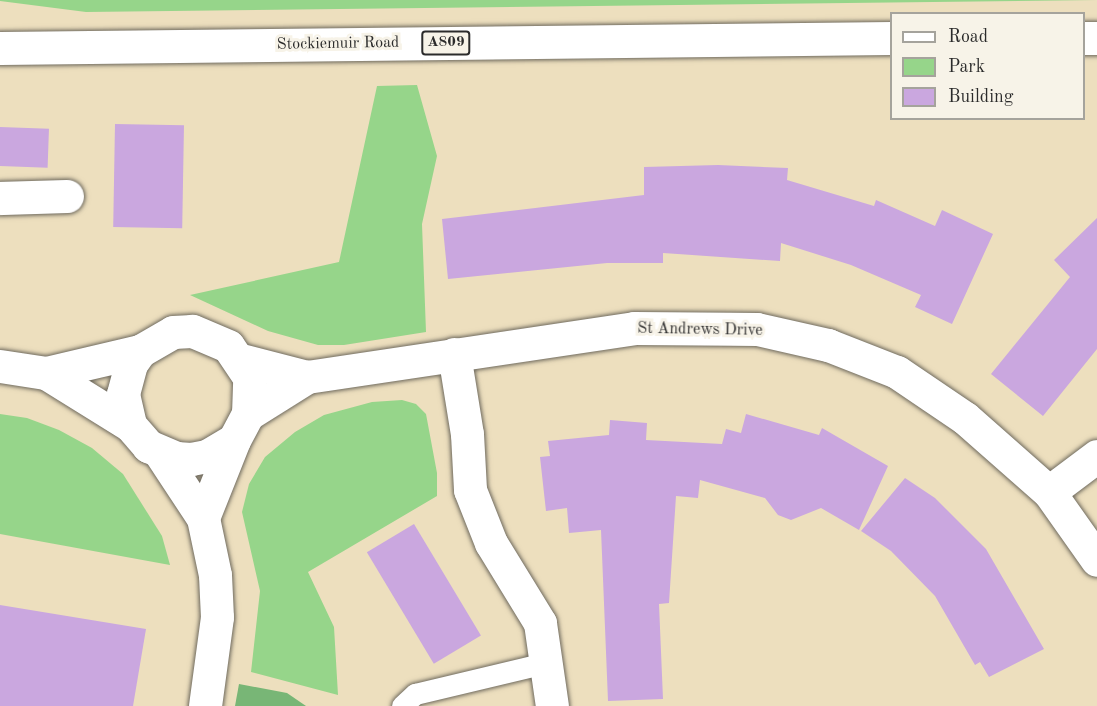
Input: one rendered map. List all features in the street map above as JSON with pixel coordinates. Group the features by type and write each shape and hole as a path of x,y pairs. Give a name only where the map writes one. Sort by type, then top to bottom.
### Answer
{"street":[{"name":"Stockiemuir Road","path":"0,48 890,38"},
{"path":"0,198 67,196"},
{"name":"St Andrews Drive","path":"241,360 307,376 634,328 757,329 818,343 897,372 965,418 1049,492 1097,560"},
{"path":"45,374 140,351 173,332 192,331 228,346 241,360 249,377 241,427 203,518"},
{"path":"130,425 123,394 125,379 140,351"},
{"path":"454,354 467,434 470,490 491,543 540,623 549,662 552,706"},
{"path":"0,366 45,374 130,425 148,446 160,453 191,459 207,456 241,427"},
{"name":"St Andrews Drive","path":"241,427 307,376"},
{"path":"160,453 203,518 215,575 217,617 205,706"},
{"path":"1049,492 1097,456"}],"lane":[{"path":"402,706 403,701 415,694 549,662"}],"green space":[{"path":"0,0 1097,0 86,12 0,1"},
{"path":"417,85 437,156 422,224 426,332 344,345 318,345 268,331 190,295 339,262 377,86"},
{"path":"402,400 416,404 426,414 437,473 437,496 308,572 334,627 338,695 251,672 260,591 242,512 249,484 265,457 295,432 324,415 372,402"},
{"path":"0,414 27,418 59,430 92,448 123,474 162,536 170,565 0,534"},
{"path":"239,684 287,693 306,706 235,706"}],"building":[{"path":"115,124 184,125 182,228 113,227"},
{"path":"0,127 49,129 48,168 0,166"},
{"path":"718,165 788,168 787,180 874,206 876,200 935,226 942,210 993,234 952,324 915,307 921,295 851,265 781,243 780,261 663,253 663,263 607,263 448,279 442,219 644,195 644,167"},
{"path":"1097,218 1097,349 1043,416 991,374 1070,277 1054,260"},
{"path":"746,414 819,435 822,428 888,466 859,530 821,508 791,520 778,515 765,498 700,480 698,498 676,496 669,603 659,604 663,699 608,701 601,530 569,533 567,508 546,511 540,457 550,456 548,441 609,435 610,420 647,423 646,440 722,444 726,429 741,433"},
{"path":"905,478 935,498 986,549 1044,649 989,677 980,662 975,665 935,596 891,551 861,531"},
{"path":"414,524 481,635 434,664 367,552"},
{"path":"0,605 146,629 133,706 0,706"}]}
